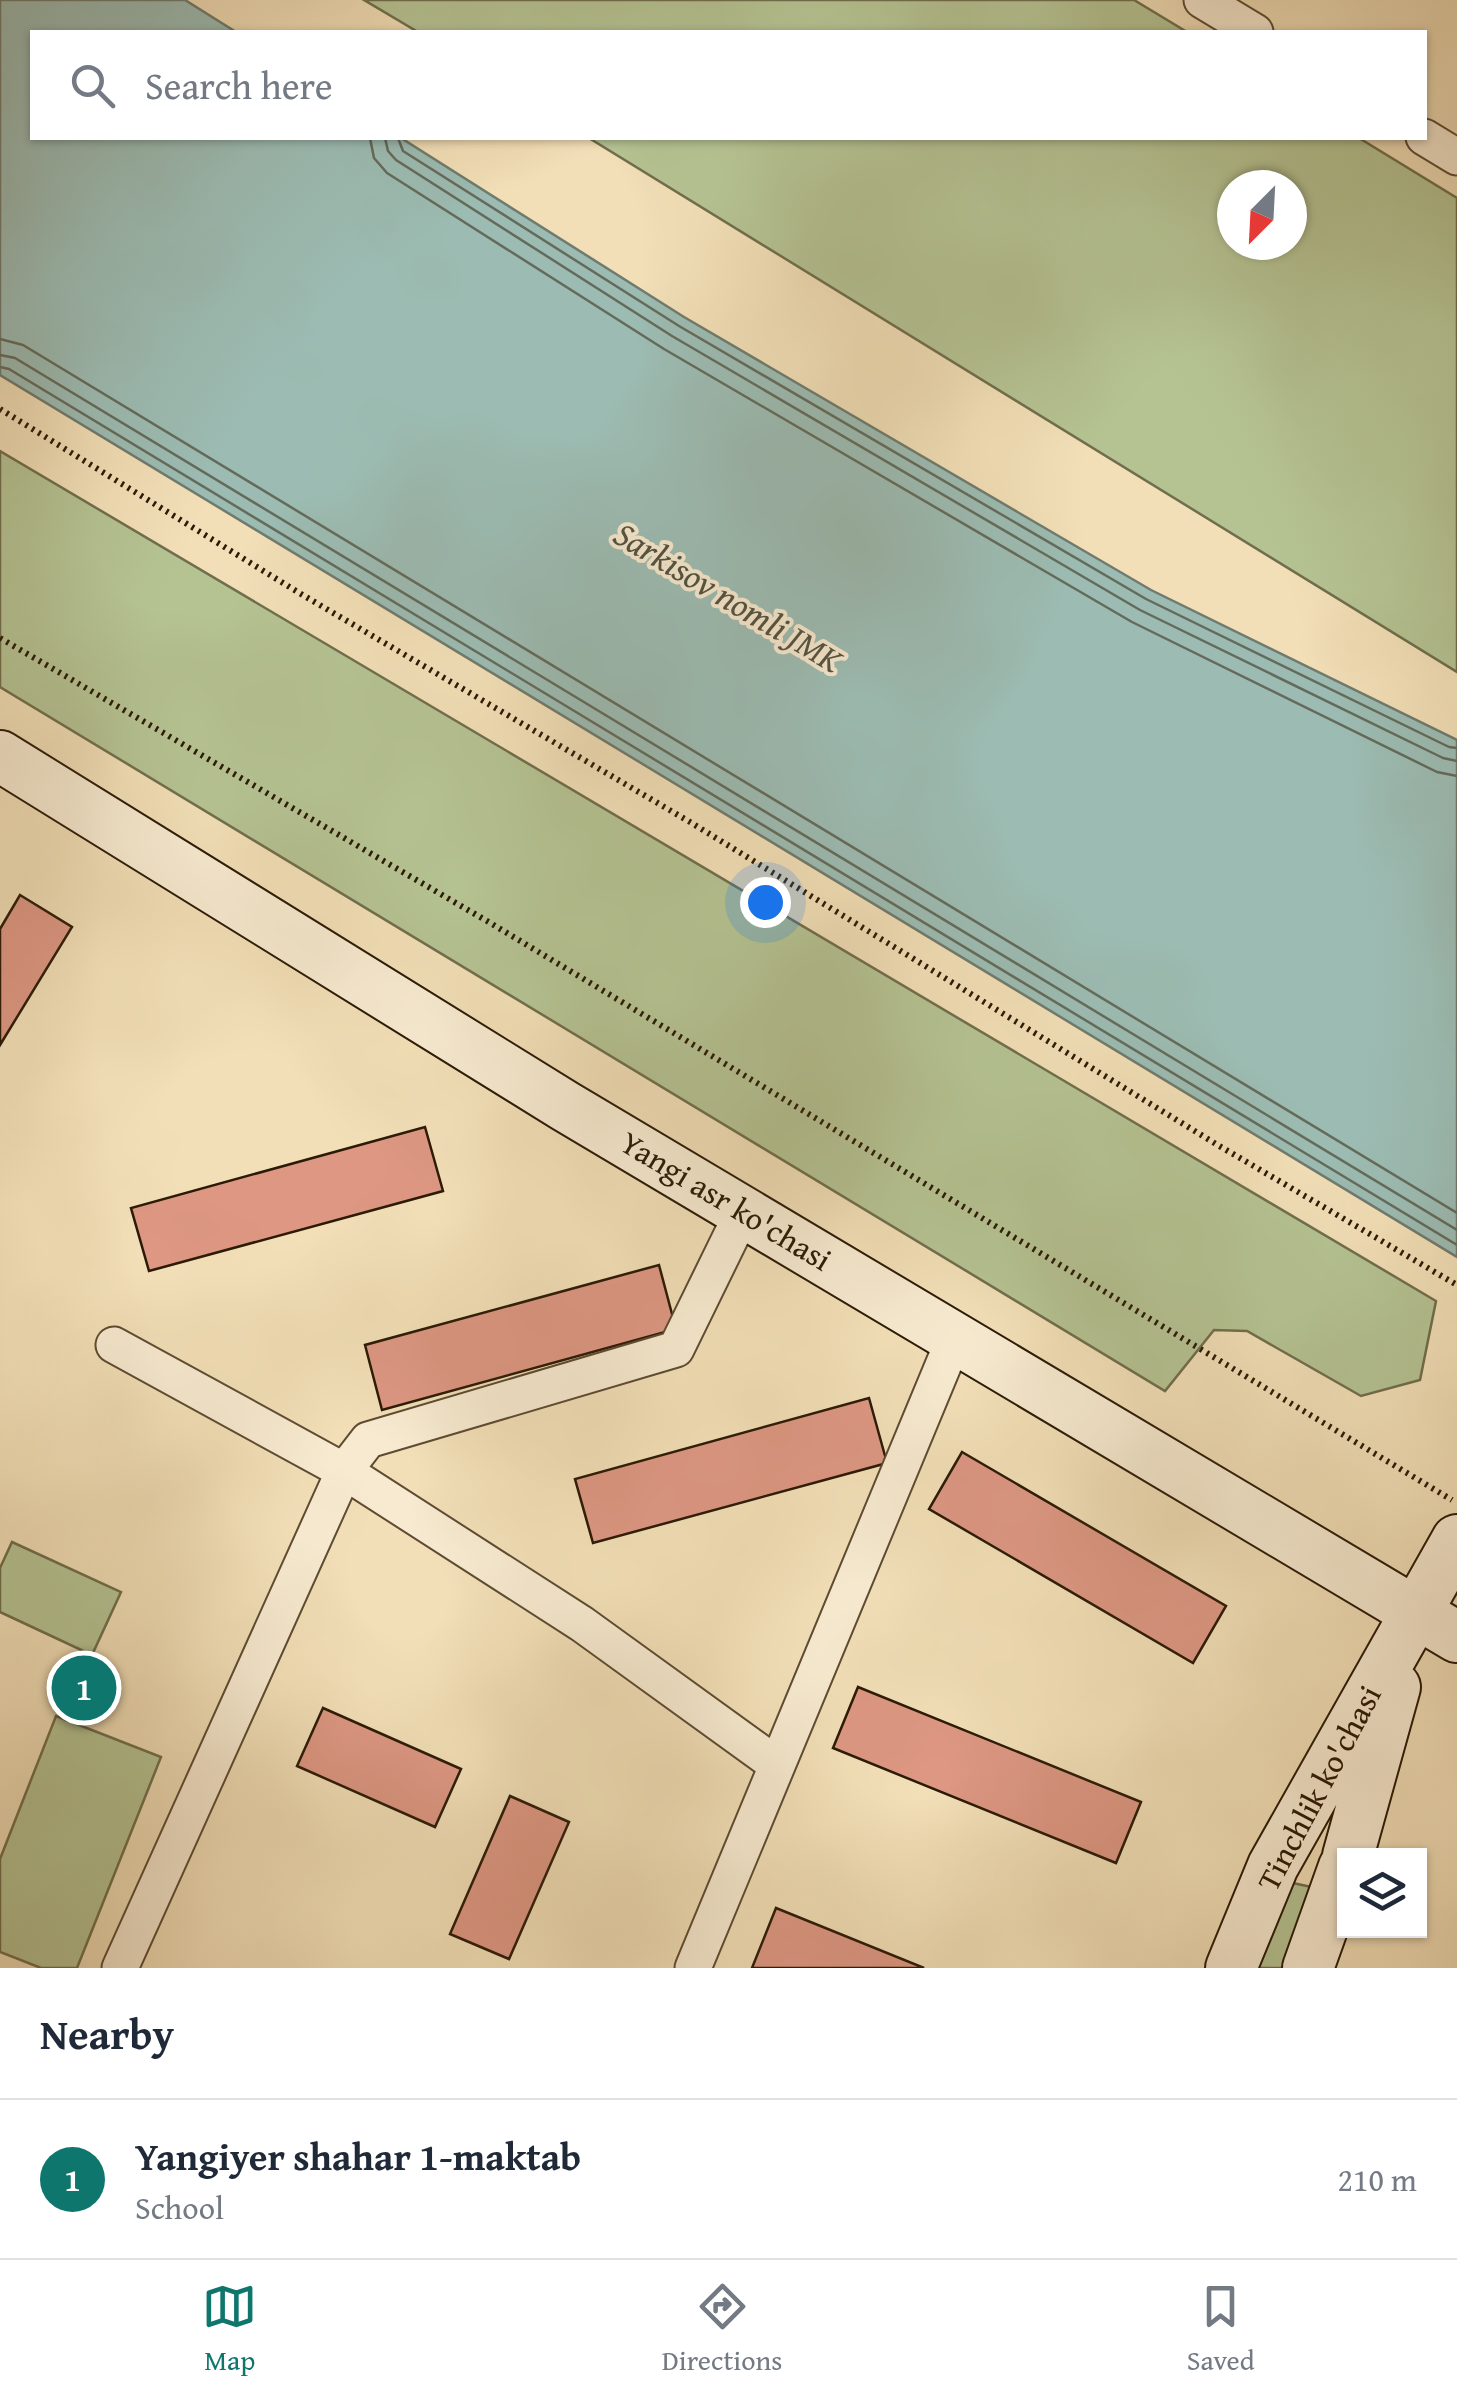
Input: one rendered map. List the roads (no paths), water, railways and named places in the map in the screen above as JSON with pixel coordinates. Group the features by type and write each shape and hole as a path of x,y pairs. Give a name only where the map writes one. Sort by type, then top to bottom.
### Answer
{"street":[{"path":"1202,0 1252,30"},
{"path":"1427,139 1457,157"},
{"name":"Yangi asr ko'chasi","path":"0,756 565,1106 1436,1625"},
{"path":"120,1968 344,1471 368,1440 676,1349 743,1212"},
{"path":"693,1968 956,1337"},
{"path":"114,1345 344,1471 582,1624 778,1765"},
{"name":"Tinchlik ko'chasi","path":"1351,1848 1436,1625 1457,1540"},
{"name":"Tinchlik ko'chasi","path":"1231,1968 1273,1866 1436,1625"},
{"name":"Tinchlik ko'chasi","path":"1308,1968 1337,1887"}],"water":[{"name":"Sarkisov nomli JMK","path":"0,0 185,0 233,30 30,30 30,140 404,140 684,317 1151,590 1457,740 1457,1257 0,375"}],"place":[{"name":"Yangiyer shahar 1-maktab","path":"84,1688"}]}
